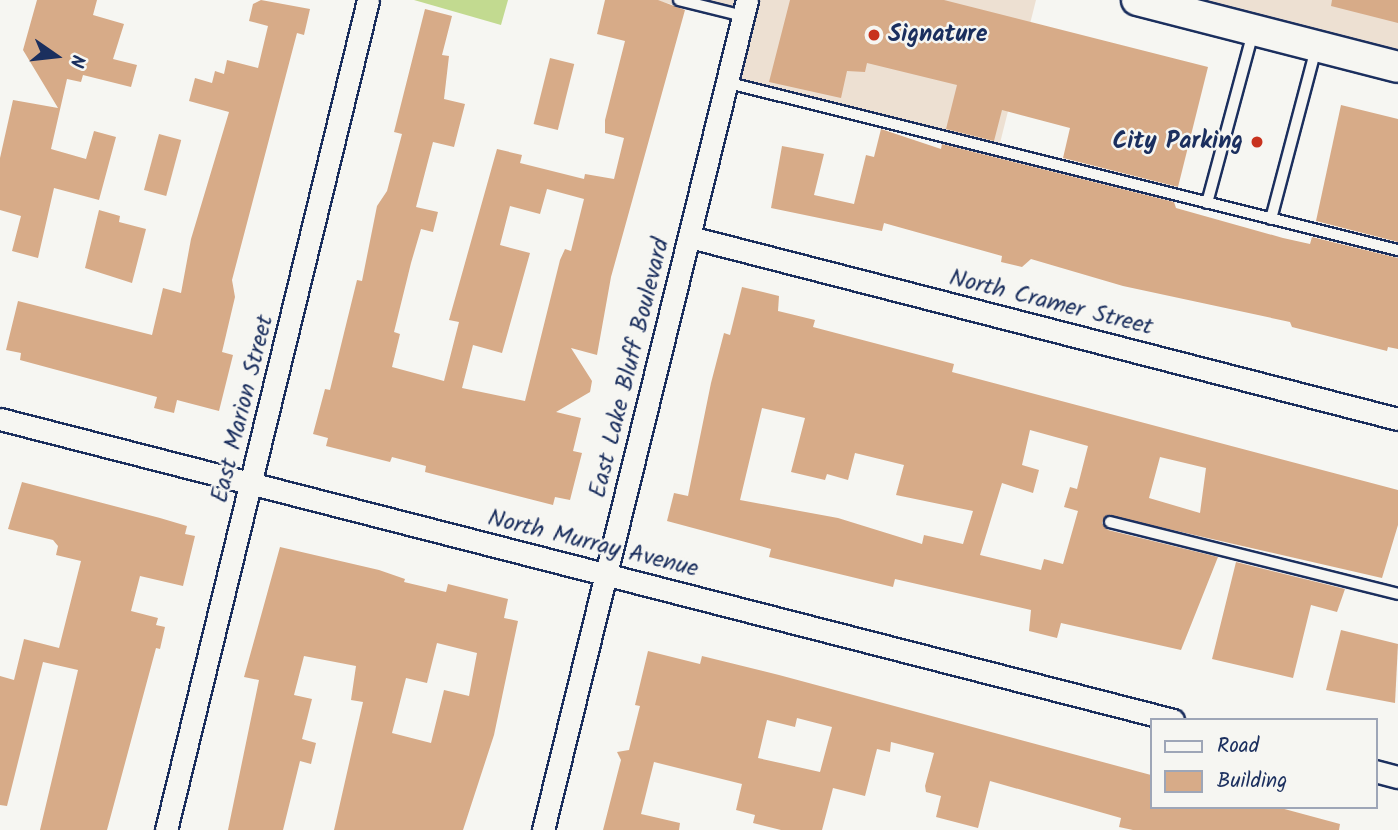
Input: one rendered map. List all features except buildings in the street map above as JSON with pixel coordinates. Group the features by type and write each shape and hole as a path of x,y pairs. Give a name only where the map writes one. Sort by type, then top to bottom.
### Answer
{"main road":[{"path":"1137,0 1398,67"}],"street":[{"name":"East Marion Street","path":"166,830 368,0"},
{"name":"East Lake Bluff Boulevard","path":"543,830 729,83 745,8"},
{"name":"North Cramer Street","path":"690,237 1398,419"},
{"name":"North Murray Avenue","path":"0,419 1165,718"},
{"path":"1377,772 1398,777"}],"lane":[{"path":"679,0 745,8"},
{"path":"1207,203 1254,30"},
{"path":"1271,219 1317,46"},
{"path":"729,83 1398,250"},
{"path":"1110,522 1398,594"}],"shaded area":[{"path":"655,0 1036,0 998,151 729,83 741,22"},
{"path":"1184,0 1398,0 1398,67"}],"green space":[{"path":"414,0 508,0 501,25"}],"place":[{"name":"Signature","path":"874,35"},
{"name":"City Parking","path":"1257,142"}]}
